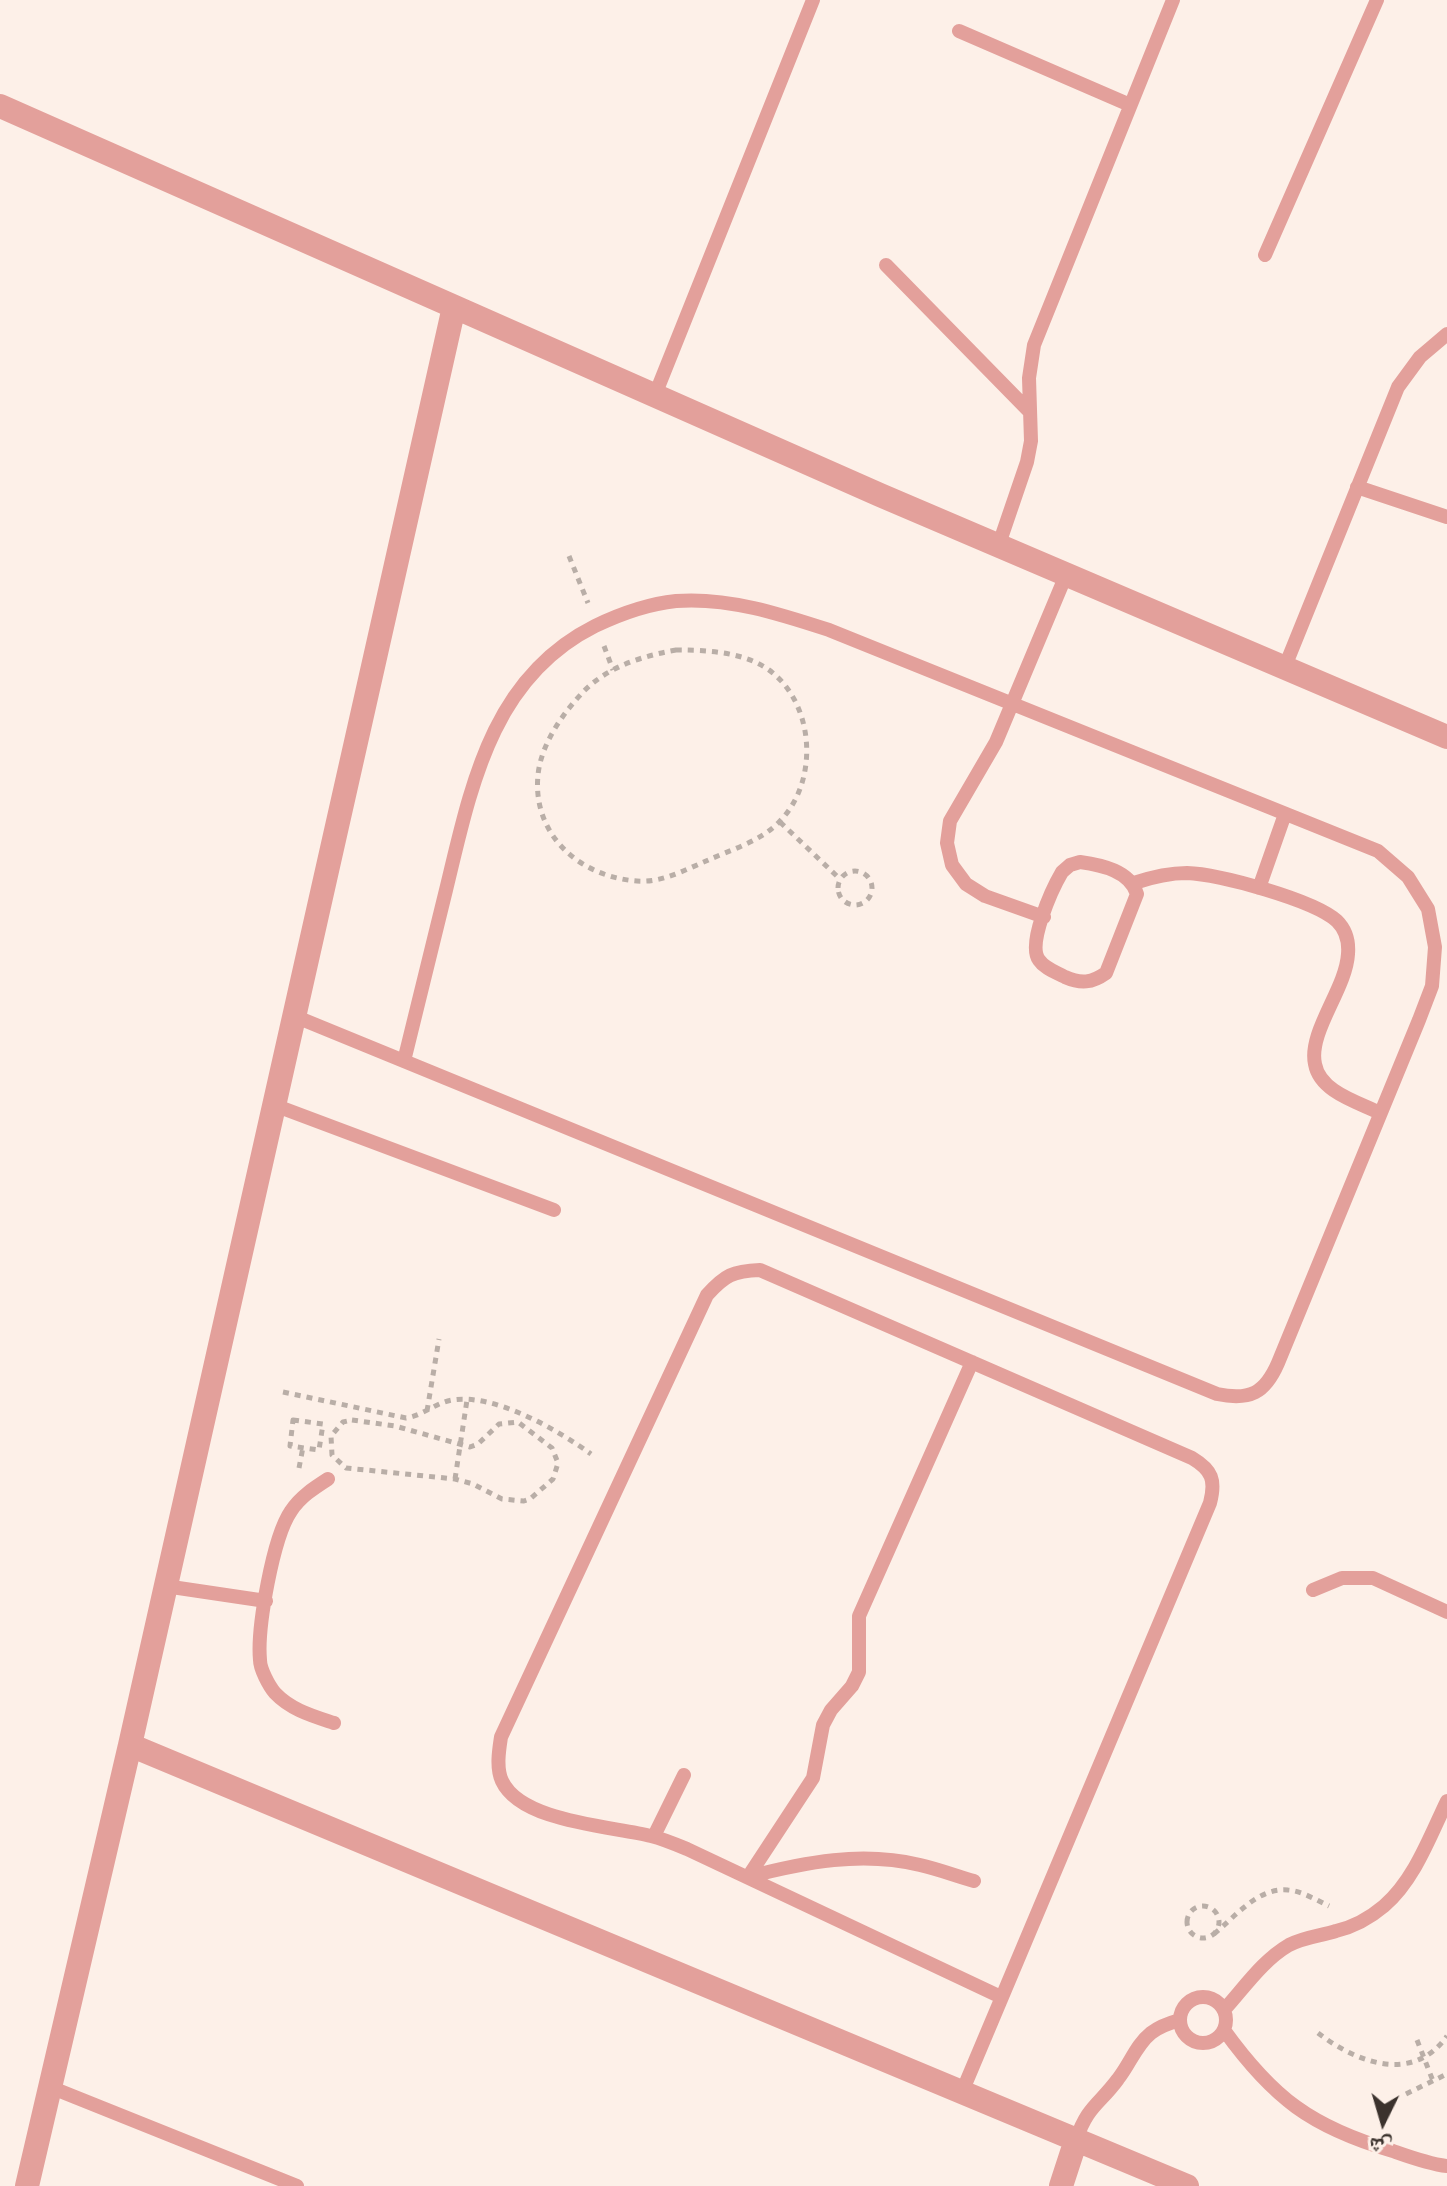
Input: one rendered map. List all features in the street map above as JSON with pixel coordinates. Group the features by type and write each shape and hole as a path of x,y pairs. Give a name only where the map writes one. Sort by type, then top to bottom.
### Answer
{"street":[{"path":"0,106 998,547 1447,737"},
{"path":"27,2186 130,1745 454,307"},
{"path":"130,1745 1187,2186"},
{"path":"1061,2186 1076,2140"}],"lane":[{"path":"655,395 813,0"},
{"path":"998,547 1027,462 1031,441 1029,378 1034,345 1173,0"},
{"path":"1265,255 1377,0"},
{"path":"959,31 1130,105"},
{"path":"886,265 1029,411"},
{"path":"1284,669 1398,387 1420,357 1447,334"},
{"path":"1357,487 1447,517"},
{"path":"1044,917 985,896 966,884 952,865 947,843 950,821 988,759 1066,575"},
{"path":"294,1016 1217,1394 1236,1398 1255,1393 1270,1381 1432,986 1435,947 1428,909 1408,877 1378,851 829,630 729,603 675,601 623,613 575,636 533,670 501,714 480,763 462,823 404,1061"},
{"path":"1259,888 1285,814"},
{"path":"1091,863 1125,875 1134,883 1137,894 1134,905 1106,973 1087,982 1076,981 1040,963 1035,944 1056,882 1070,865 1091,863"},
{"path":"1134,883 1161,874 1211,875 1259,888 1324,912 1339,923 1347,936 1348,956 1342,981 1319,1035 1314,1062 1326,1086 1380,1113"},
{"path":"274,1105 554,1210"},
{"path":"962,2092 1215,1485 1208,1468 1192,1458 760,1270 740,1271 721,1279 707,1295 547,1634 501,1737 498,1754 501,1779 511,1794 528,1806 562,1818 654,1836 1001,1997"},
{"path":"748,1877 813,1778 823,1725 859,1672 859,1616 972,1362"},
{"path":"328,1479 300,1500 281,1528 260,1634 260,1664 274,1692 300,1712 334,1723"},
{"path":"1313,1590 1342,1578 1373,1578 1447,1612"},
{"path":"165,1586 266,1601"},
{"path":"654,1836 684,1775"},
{"path":"1224,2010 1267,1962 1289,1945 1363,1921 1385,1906 1403,1885 1447,1801"},
{"path":"748,1877 804,1862 862,1858 919,1864 974,1881"},
{"path":"1198,1997 1208,1997 1218,2002 1224,2010 1224,2030 1218,2038 1198,2043 1182,2030 1182,2010 1188,2002 1198,1997"},
{"path":"1076,2140 1089,2110 1120,2077 1139,2046 1157,2029 1180,2020"},
{"path":"1224,2030 1252,2069 1270,2086 1288,2102 1328,2128 1374,2146 1447,2166"},
{"path":"50,2087 297,2186"}],"path":[{"path":"676,650 710,650 743,658 773,672 792,694 804,721 808,751 803,780 780,822 759,837 674,875 641,881 607,877 577,862 554,838 540,807 538,774 548,742 564,714 613,670 643,656 676,650"},
{"path":"780,822 840,879"},
{"path":"853,870 861,872 873,884 873,892 862,904 853,905 839,896 837,888 840,879 853,870"},
{"path":"427,1412 439,1339"},
{"path":"283,1392 406,1418 448,1401 467,1400 495,1405 546,1424 591,1454"},
{"path":"455,1479 467,1400"},
{"path":"293,1420 323,1424 322,1435 319,1450 290,1446 293,1420"},
{"path":"352,1420 406,1428 460,1444 474,1446 499,1424 518,1422 552,1448 558,1463 553,1479 530,1499 516,1502 455,1479 346,1468 332,1455 331,1436 343,1422 352,1420"},
{"path":"322,1435 331,1436"},
{"path":"1214,1934 1219,1927 1215,1910 1200,1905 1192,1909 1186,1925 1191,1933 1206,1938 1214,1934 1251,1902 1268,1892 1287,1890 1363,1921"},
{"path":"1318,2033 1334,2046 1373,2060 1400,2065 1424,2058 1447,2036"},
{"path":"1417,2040 1433,2081"},
{"path":"1406,2094 1447,2074"}]}
